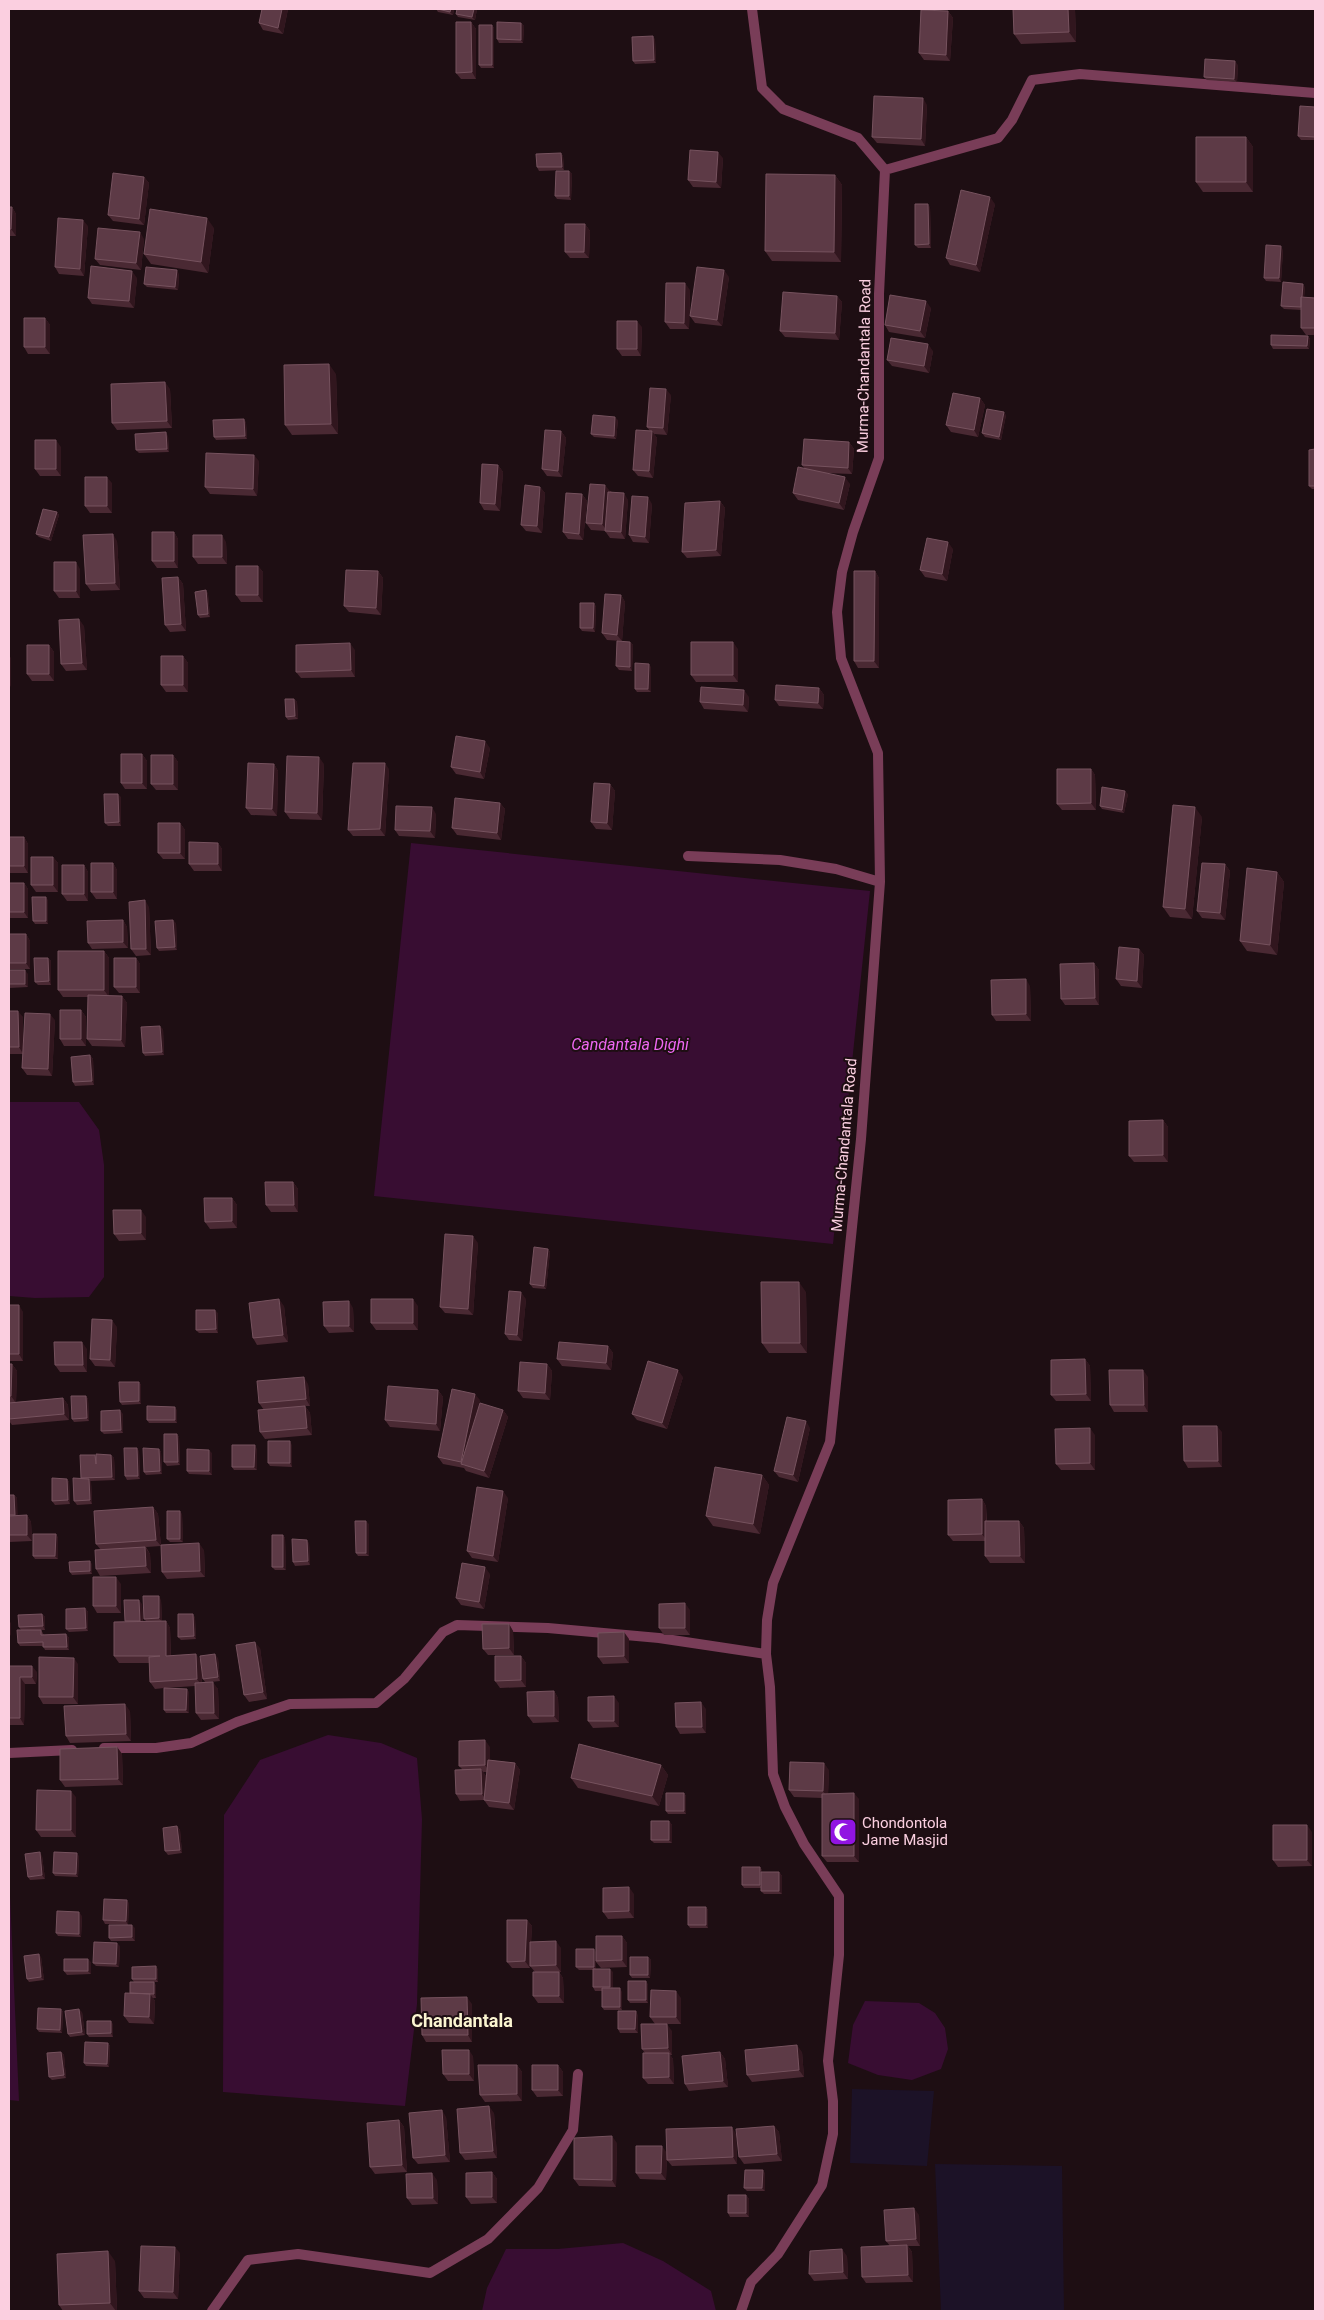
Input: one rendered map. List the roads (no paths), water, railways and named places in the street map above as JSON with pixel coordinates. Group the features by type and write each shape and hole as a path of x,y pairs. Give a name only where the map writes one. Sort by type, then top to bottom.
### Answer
{"street":[{"path":"752,9 762,88 784,110 858,138 885,170 998,138 1012,120 1032,80 1080,74 1315,93"},
{"name":"Murma-Chandantala Road","path":"741,2311 751,2282 778,2254 822,2185 833,2134 833,2101 828,2061 839,1955 839,1896 804,1844 785,1807 772,1774 770,1686 766,1654 767,1620 773,1584 830,1442 861,1139 880,882 878,752 841,658 837,612 842,572 853,532 879,458 879,294 885,170"},
{"path":"688,856 780,860 836,869 880,882"},
{"path":"9,1753 156,1748 191,1743 237,1722 290,1704 376,1703 404,1679 443,1632 457,1625 548,1628 650,1637 766,1654"},
{"path":"212,2311 248,2260 298,2254 430,2273 488,2239 538,2188 573,2130 578,2074"}],"water":[{"name":"Candantala Dighi","path":"411,843 870,891 833,1244 374,1196"},
{"path":"9,1102 79,1102 99,1130 104,1165 104,1277 89,1297 35,1298 9,1296"},
{"path":"328,1735 381,1743 417,1758 422,1819 417,2004 405,2106 223,2092 224,1815 260,1760"},
{"path":"9,1873 19,2101 9,2100"},
{"path":"865,2001 919,2003 935,2013 945,2028 948,2049 941,2069 912,2080 878,2075 848,2063 853,2025"},
{"path":"623,2243 663,2261 711,2291 716,2311 482,2311 487,2288 506,2249 558,2249"}],"place":[{"name":"Chondontola Jame Masjid","path":"843,1832"}],"district":[{"name":"Chandantala","path":"462,2021"}]}
